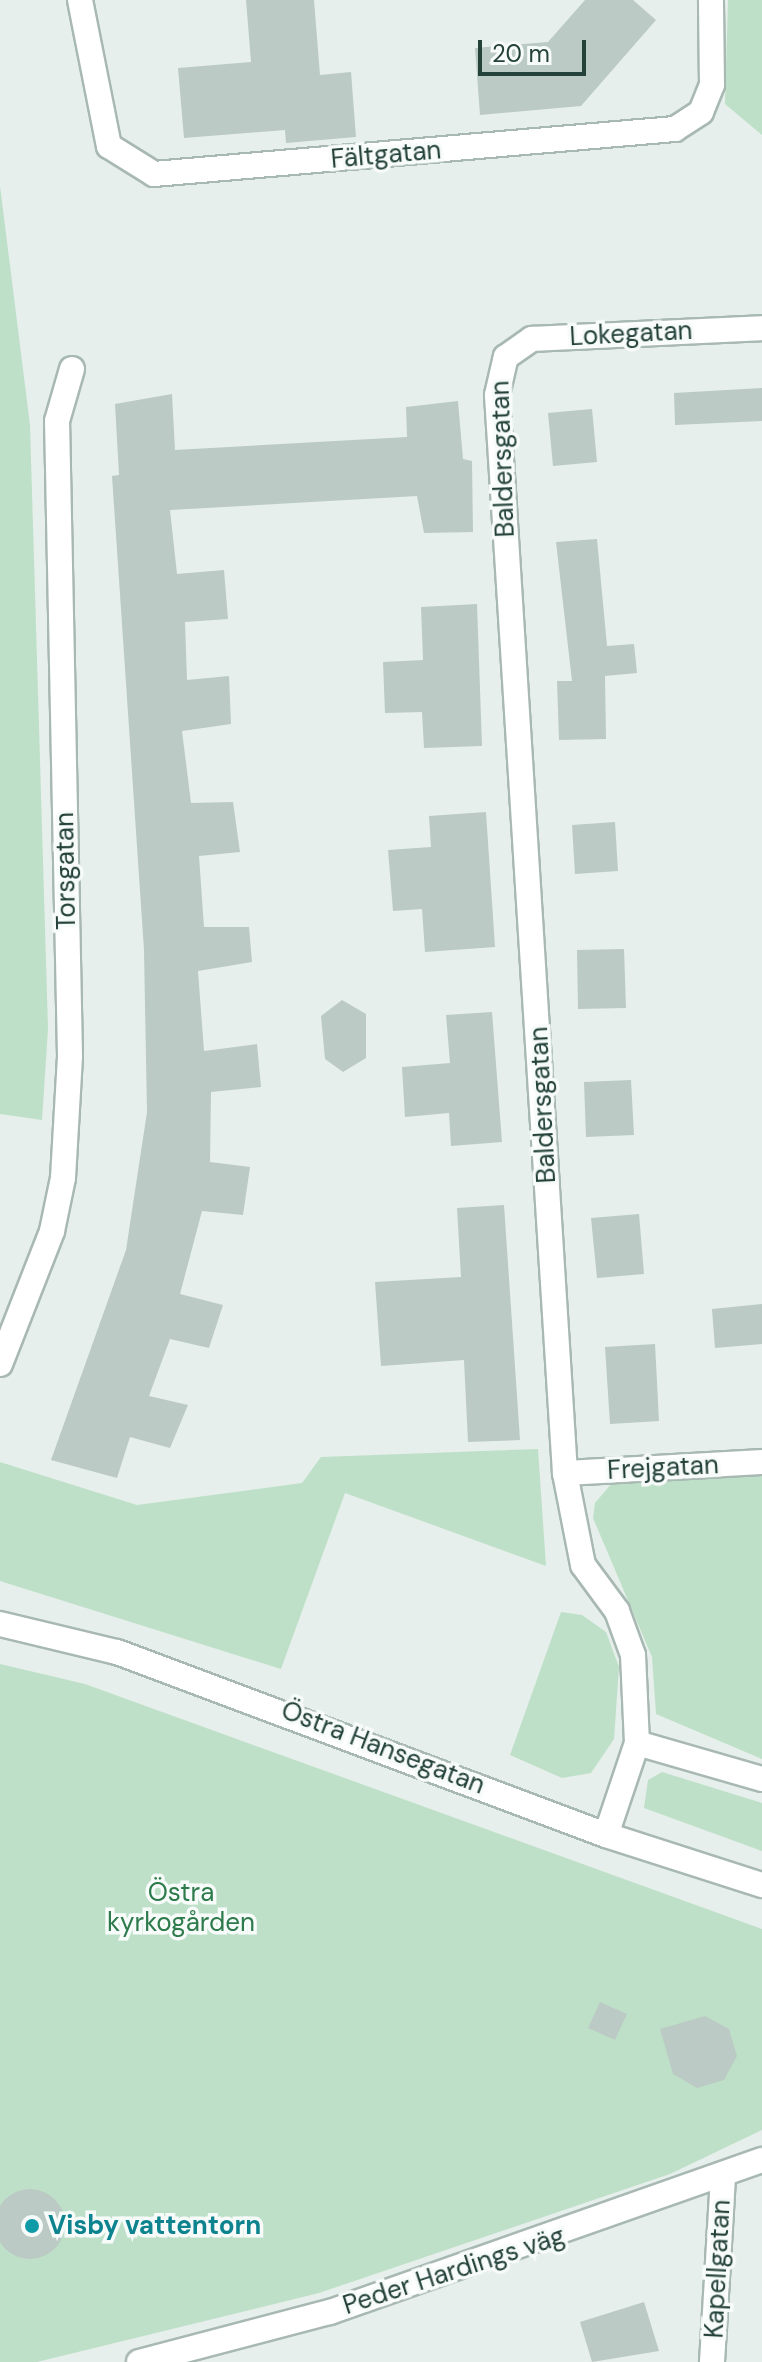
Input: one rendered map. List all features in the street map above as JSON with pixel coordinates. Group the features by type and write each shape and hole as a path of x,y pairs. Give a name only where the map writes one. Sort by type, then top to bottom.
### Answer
{"street":[{"name":"Fältgatan","path":"80,0 109,146 154,174 675,129 701,112 712,85 711,0"},
{"name":"Lokegatan","path":"506,357 532,339 762,328"},
{"name":"Baldersgatan","path":"506,357 497,395 565,1473 583,1565 617,1611 633,1655 637,1743 606,1835"},
{"name":"Torsgatan","path":"0,1364 52,1231 63,1178 70,1056 57,421 72,369"},
{"name":"Frejgatan","path":"565,1473 762,1462"},
{"name":"Östra Hansegatan","path":"0,1624 117,1652 606,1835 762,1885"},
{"path":"637,1743 762,1779"},
{"name":"Peder Hardings väg","path":"139,2362 330,2312 762,2160"},
{"name":"Kapellgatan","path":"712,2362 723,2175"}],"green space":[{"path":"728,0 762,0 762,135 725,104"},
{"path":"0,186 30,425 48,1029 42,1120 0,1114"},
{"path":"538,1449 546,1566 345,1493 281,1669 0,1581 0,1462 137,1505 302,1483 321,1457"},
{"path":"762,1474 762,1759 656,1714 652,1657 593,1518 595,1503 612,1483"},
{"path":"561,1612 582,1615 606,1632 619,1667 614,1739 591,1773 562,1778 510,1755"},
{"name":"Östra kyrkogården","path":"0,1664 85,1684 762,1929 762,2130 670,2174 319,2293 37,2362 0,2362"},
{"path":"662,1772 762,1803 762,1851 644,1808 648,1780"}],"building":[{"path":"246,0 314,0 320,75 351,72 356,137 286,143 285,130 184,138 178,68 251,62"},
{"path":"585,0 633,0 656,20 581,106 480,115 475,48 548,42"},
{"path":"762,388 762,421 675,425 674,393"},
{"path":"172,394 175,450 407,437 406,407 458,401 463,459 472,461 473,532 424,533 417,496 170,510 177,574 224,570 228,619 185,622 187,680 229,676 231,724 182,731 191,803 233,802 240,852 199,856 204,927 249,927 252,962 198,971 204,1051 257,1044 261,1087 211,1092 210,1162 250,1167 243,1215 202,1211 180,1294 223,1305 209,1348 170,1339 149,1396 188,1405 170,1448 130,1437 117,1478 51,1460 126,1250 147,1112 144,950 112,476 119,475 115,404"},
{"path":"592,409 597,462 553,466 548,413"},
{"path":"597,539 607,646 634,644 637,673 605,676 606,739 559,740 557,681 572,681 556,542"},
{"path":"477,604 482,746 424,748 422,712 385,713 383,662 423,660 421,607"},
{"path":"486,812 495,947 425,952 422,909 393,911 388,850 431,847 429,816"},
{"path":"615,822 618,871 575,874 572,825"},
{"path":"624,949 626,1008 578,1009 577,950"},
{"path":"342,1000 366,1014 366,1058 343,1072 325,1059 321,1016"},
{"path":"492,1012 502,1142 451,1146 449,1113 405,1117 402,1067 450,1063 446,1015"},
{"path":"631,1080 634,1135 586,1137 584,1082"},
{"path":"504,1205 520,1440 468,1442 464,1360 381,1366 375,1282 461,1277 457,1208"},
{"path":"639,1214 644,1274 597,1278 591,1218"},
{"path":"762,1304 762,1344 715,1348 712,1309"},
{"path":"655,1344 659,1421 610,1424 605,1347"},
{"path":"600,2002 627,2014 615,2040 588,2028"},
{"path":"705,2016 729,2029 737,2056 724,2080 697,2088 673,2074 660,2029"},
{"name":"Visby vattentorn","path":"30,2189 55,2199 65,2224 55,2249 30,2259 5,2249 -5,2224 5,2199"},
{"path":"644,2302 659,2351 592,2362 580,2322"}],"place":[{"name":"Visby vattentorn","path":"32,2226"}]}
